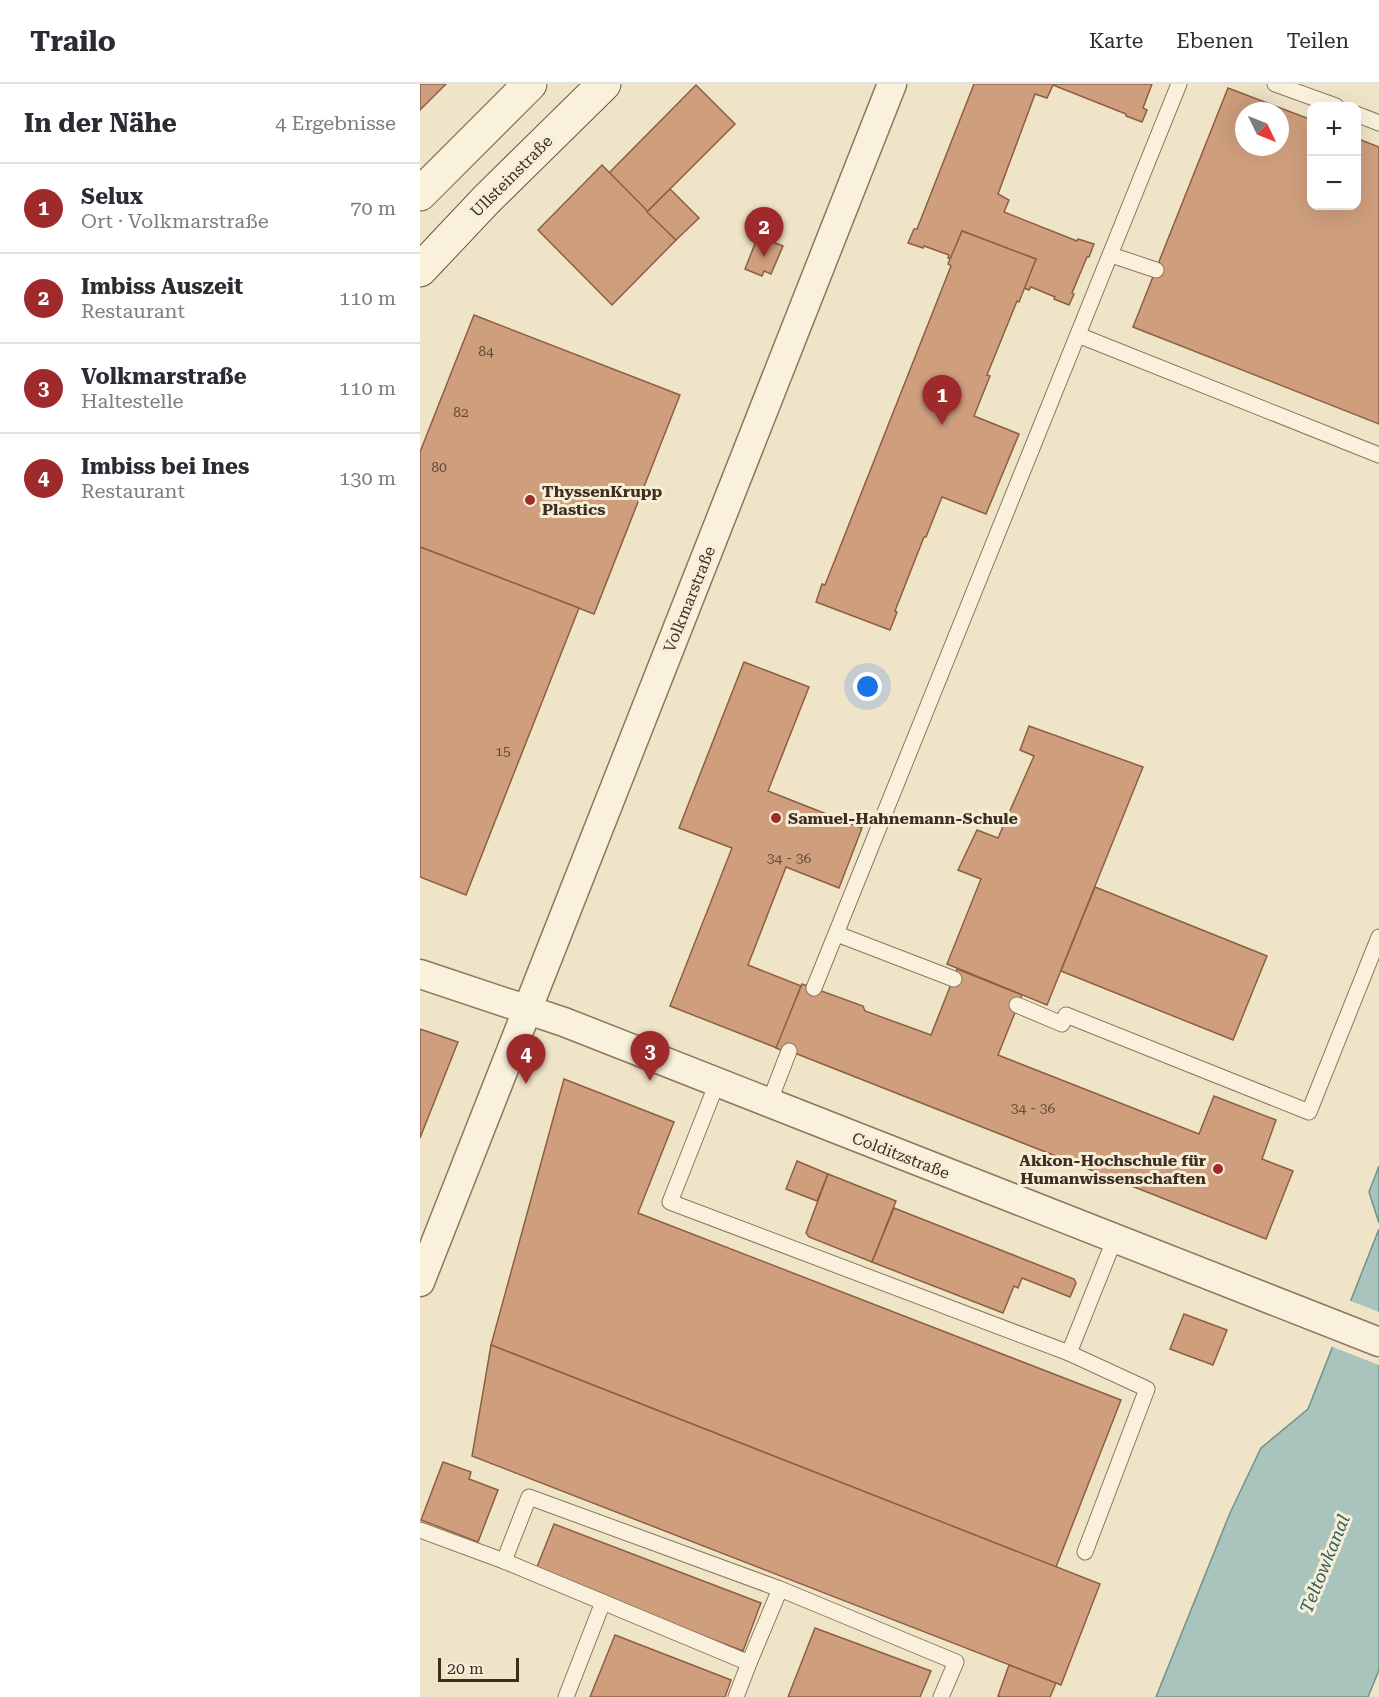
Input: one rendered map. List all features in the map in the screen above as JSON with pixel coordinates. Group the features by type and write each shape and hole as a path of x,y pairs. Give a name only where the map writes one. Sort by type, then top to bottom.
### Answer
{"street":[{"path":"420,194 530,84"},
{"name":"Ullsteinstraße","path":"420,270 487,199 604,84"},
{"name":"Volkmarstraße","path":"420,1282 892,84"},
{"name":"Colditzstraße","path":"420,974 527,1010 1379,1342"}],"lane":[{"path":"814,988 1179,84"},
{"path":"1275,84 1325,102"},
{"path":"1361,116 1379,123"},
{"path":"1111,255 1156,270"},
{"path":"1078,335 1379,455"},
{"path":"837,934 954,979"},
{"path":"1017,1005 1062,1024 1066,1015 1309,1112 1379,938"},
{"path":"769,1103 789,1051"},
{"path":"717,1083 670,1202 1069,1353 1147,1389 1085,1552"},
{"path":"1069,1353 1115,1238"},
{"path":"504,1561 529,1497 780,1589 956,1662 941,1697"},
{"path":"420,1530 504,1561 749,1664"},
{"path":"736,1697 780,1589"},
{"path":"566,1697 603,1602"}],"water":[{"path":"1379,1166 1379,1223 1369,1192"},
{"name":"Teltowkanal","path":"1379,1229 1379,1670 1368,1697 1156,1697 1230,1513 1261,1448 1308,1409"}],"pier":[{"path":"1348,1300 1379,1312 1379,1365 1330,1346"}],"building":[{"path":"420,84 446,84 420,110"},
{"path":"974,84 1152,84 1143,108 1147,110 1142,122 1053,85 1047,98 1035,94 998,194 1009,200 1004,212 1077,241 1078,239 1094,244 1069,305 1031,287 1029,290 1024,288 1036,259 962,231 951,259 948,258 949,255 908,243 914,229 917,229"},
{"path":"696,85 735,124 647,212 609,173"},
{"path":"1228,88 1265,102 1235,102 1235,156 1289,156 1289,111 1307,118 1307,210 1361,210 1361,140 1379,147 1379,424 1133,327"},
{"path":"602,165 676,240 612,305 538,230"},
{"path":"670,189 699,218 676,240 647,212"},
{"path":"962,231 1036,259 987,375 990,376 974,416 1019,434 986,514 942,497 895,611 897,612 890,630 816,602 822,584 825,585 951,266 948,264"},
{"path":"758,236 783,246 771,274 764,271 762,276 745,269"},
{"name":"ThyssenKrupp Plastics","path":"474,315 680,395 594,614 420,547 420,452"},
{"path":"420,547 579,608 466,895 420,877"},
{"path":"744,662 809,687 768,791 862,828 839,888 786,867 748,965 801,986 777,1048 670,1006 732,848 679,828"},
{"path":"1029,726 1143,767 1047,1005 947,964 981,879 958,870 977,830 998,838 1034,756 1020,750"},
{"path":"1095,887 1267,956 1233,1040 1061,971"},
{"path":"957,969 1022,995 998,1055 1199,1134 1214,1096 1276,1120 1262,1159 1293,1171 1266,1239 787,1050 786,1052 776,1048 802,984 863,1006 865,1011 931,1035"},
{"path":"420,1029 458,1042 420,1138"},
{"path":"564,1079 674,1122 638,1213 1121,1400 1056,1567 491,1345"},
{"path":"797,1161 828,1174 817,1201 786,1189"},
{"path":"828,1174 896,1201 872,1262 809,1237 806,1233"},
{"path":"894,1208 1074,1279 1076,1283 1070,1297 1022,1278 1018,1288 1014,1286 1003,1313 872,1262"},
{"path":"1184,1314 1227,1330 1213,1365 1170,1349"},
{"path":"491,1345 1100,1584 1061,1685 472,1456"},
{"path":"443,1462 471,1472 469,1479 498,1490 478,1542 421,1520"},
{"path":"554,1524 761,1603 743,1651 535,1572"},
{"path":"815,1628 931,1671 920,1697 788,1697"},
{"path":"615,1635 731,1680 725,1697 590,1697"},
{"path":"1009,1665 1056,1683 1050,1697 998,1696"}],"place":[{"name":"Imbiss Auszeit","path":"764,257"},
{"name":"Selux","path":"942,425"},
{"name":"ThyssenKrupp Plastics","path":"530,500"},
{"name":"Samuel-Hahnemann-Schule","path":"776,818"},
{"name":"Volkmarstraße","path":"650,1081"},
{"name":"Imbiss bei Ines","path":"526,1084"},
{"name":"Akkon-Hochschule für Humanwissenschaften","path":"1218,1169"}]}
